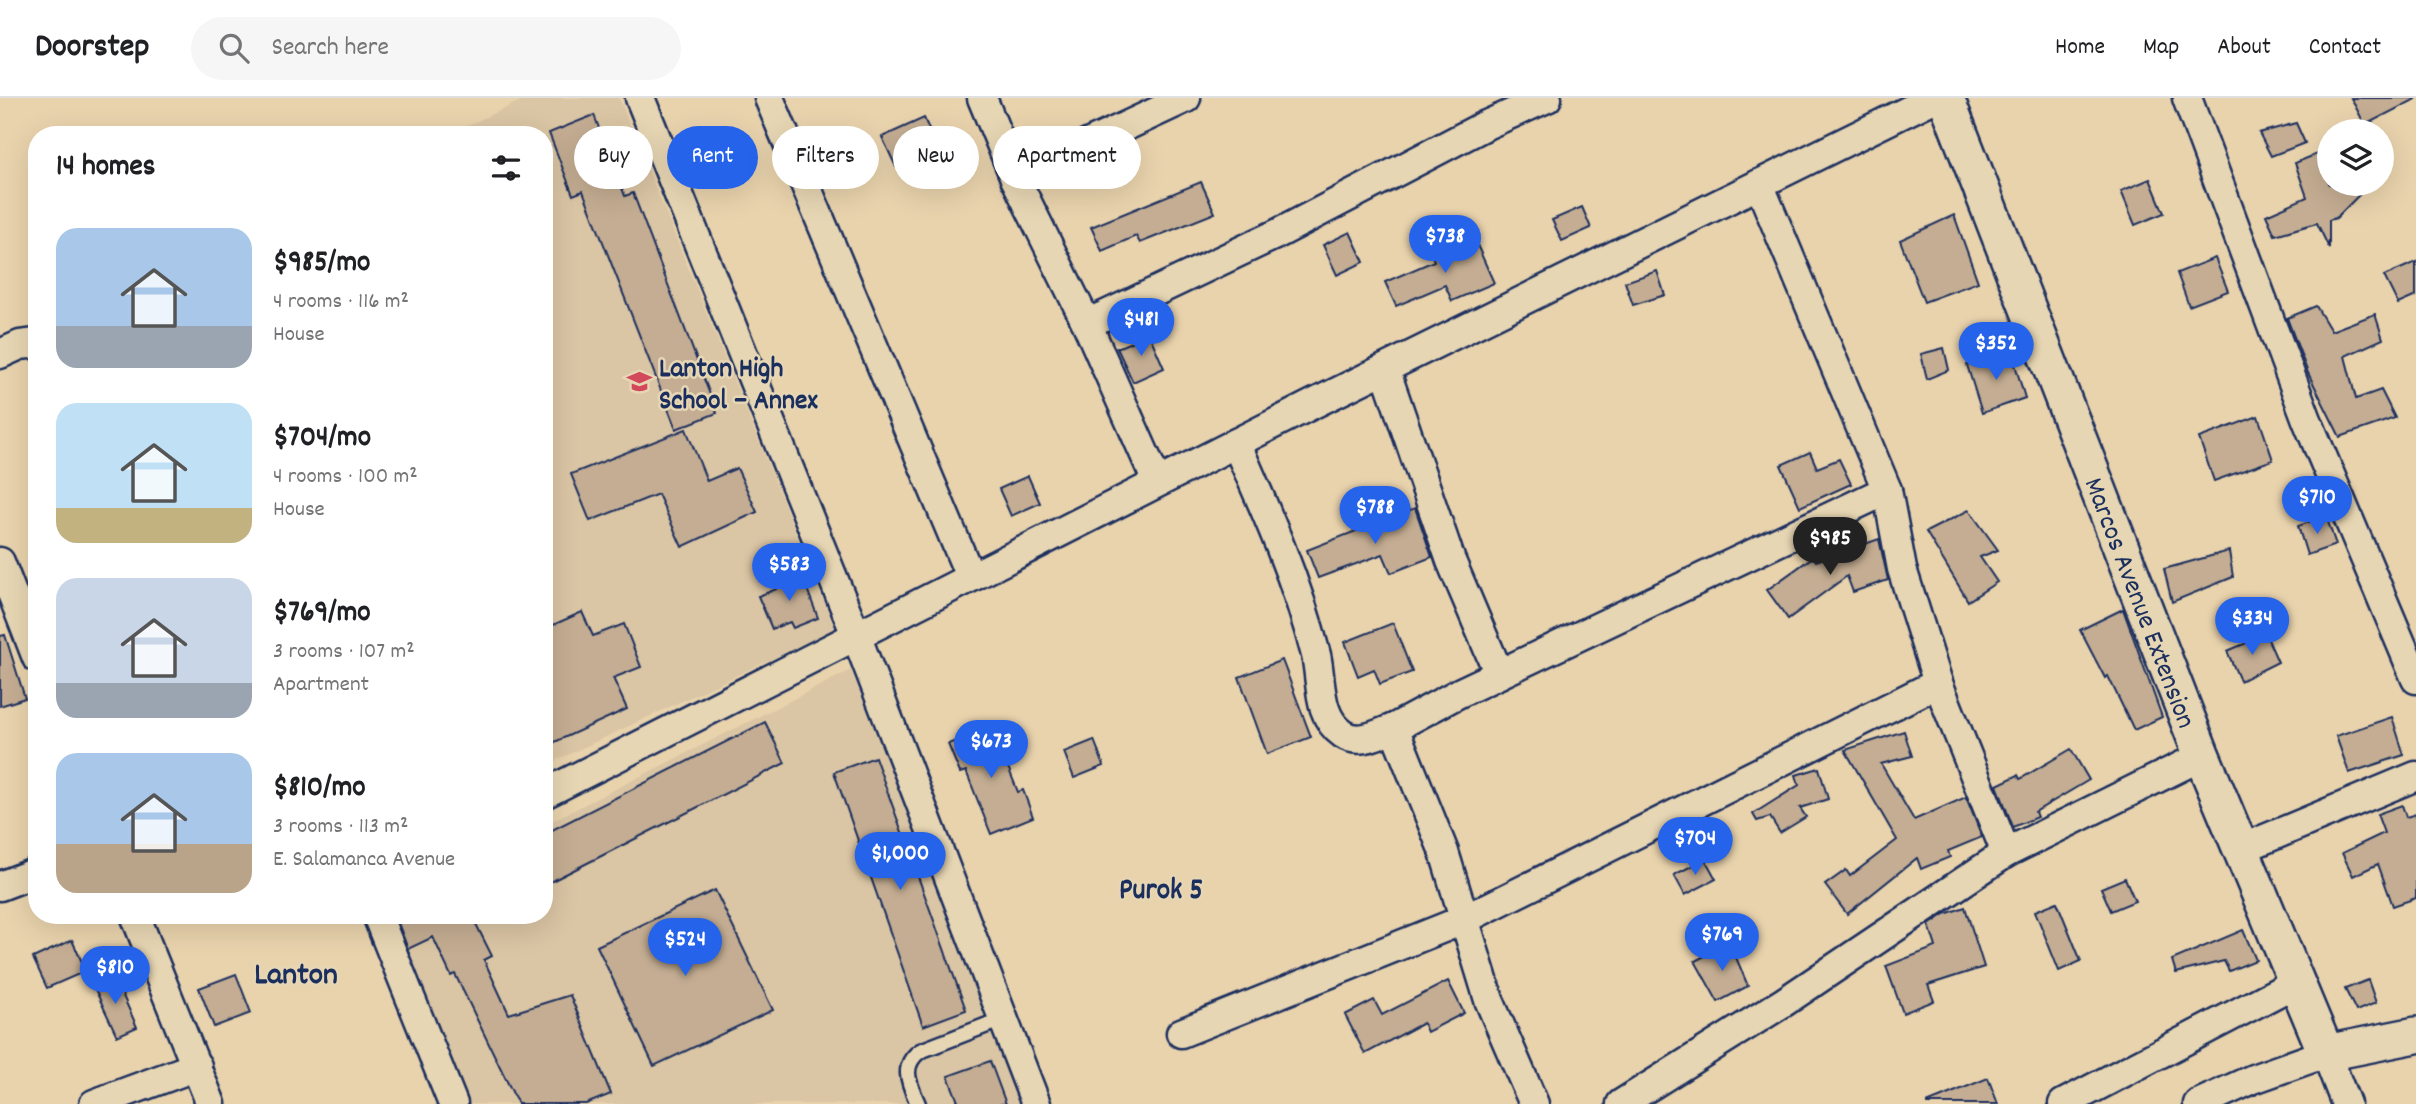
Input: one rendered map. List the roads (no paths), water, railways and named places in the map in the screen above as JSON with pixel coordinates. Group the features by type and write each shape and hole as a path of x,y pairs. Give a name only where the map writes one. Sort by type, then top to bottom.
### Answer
{"street":[{"path":"640,98 856,635 1036,1104"},
{"path":"769,98 970,576"},
{"path":"982,98 994,126"},
{"path":"1126,126 1186,98"},
{"path":"1087,324 1277,234 1486,125 1547,98"},
{"path":"553,789 1157,482 1934,98"},
{"name":"Marcos Avenue Extension","path":"1945,98 2202,756 2346,1104"},
{"path":"2187,98 2307,420 2416,679"},
{"path":"1759,184 1886,490 1902,569 1938,683 2006,853"},
{"path":"1020,189 1087,324 1157,482"},
{"path":"0,354 28,344"},
{"path":"1385,369 1451,561 1499,674"},
{"path":"1236,443 1294,580 1317,658 1325,709 1334,726 1349,737 1373,737 1394,728 1499,674 1886,490"},
{"path":"0,562 9,610 28,643"},
{"path":"1181,1033 1463,920 1938,683"},
{"path":"1394,728 1444,852 1489,1000 1534,1104"},
{"path":"1621,1104 1772,1009 2006,853 2202,756"},
{"path":"2241,849 2416,776"},
{"path":"0,886 28,875"},
{"path":"139,924 211,1104"},
{"path":"381,924 453,1104"},
{"path":"2063,1104 2297,982"},
{"path":"2198,1104 2253,1079 2326,1053 2416,1035"},
{"path":"94,1104 197,1066"}],"lane":[{"path":"918,1104 906,1071 909,1059 920,1051 1003,1019"}],"place":[{"name":"Lanton High School – Annex","path":"639,382"}],"district":[{"name":"Purok 5","path":"1161,888"},
{"name":"Lanton","path":"296,972"}]}
